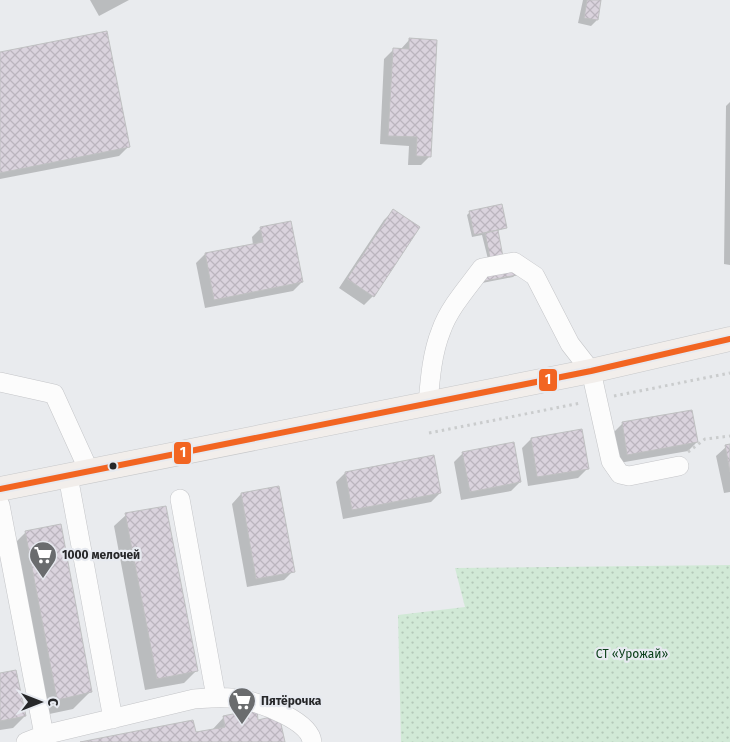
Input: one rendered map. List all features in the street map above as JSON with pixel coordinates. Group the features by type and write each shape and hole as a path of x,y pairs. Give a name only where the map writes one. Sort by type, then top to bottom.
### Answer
{"main road":[{"path":"0,489 591,371 730,340"}],"street":[{"path":"428,404 430,377 441,330 461,297 482,268 514,262 536,276 570,344 591,371 611,461 620,474 628,476 679,466"},
{"path":"0,382 54,394 79,474 113,719"},
{"path":"180,499 216,697"},
{"path":"0,505 35,739 194,699 216,697 246,700 295,719 311,737 312,742"}],"path":[{"path":"679,466 681,457 705,439 730,436"}],"green space":[{"name":"СТ «Урожай»","path":"730,565 730,742 401,742 398,615 465,607 455,568"}],"building":[{"path":"587,0 601,0 598,20 584,18"},
{"path":"107,31 130,147 0,173 0,52"},
{"path":"409,38 437,40 431,157 416,156 417,137 388,136 393,48 409,49"},
{"path":"502,204 507,228 474,235 469,211"},
{"path":"393,209 420,227 374,297 347,279"},
{"path":"291,221 303,282 214,300 205,253 263,242 260,227"},
{"path":"498,230 503,257 517,275 485,281 480,260 490,258 485,233"},
{"path":"692,410 698,442 627,455 622,422"},
{"path":"582,429 589,469 537,477 531,438"},
{"path":"514,442 521,482 470,492 462,452"},
{"path":"730,444 730,472 725,445"},
{"path":"434,455 441,493 352,510 345,472"},
{"path":"279,486 295,572 256,579 241,493"},
{"path":"166,506 198,671 157,679 125,513"},
{"path":"61,524 92,692 57,700 25,531"},
{"path":"16,670 26,716 0,721 0,673"},
{"path":"257,709 258,720 279,715 285,742 80,742 193,720 196,732 225,727 223,716"}],"transit line":[{"name":"1","path":"0,489 591,371 730,339"}],"place":[{"name":"1000 мелочей","path":"43,579"},
{"name":"Пятёрочка","path":"242,725"}]}
